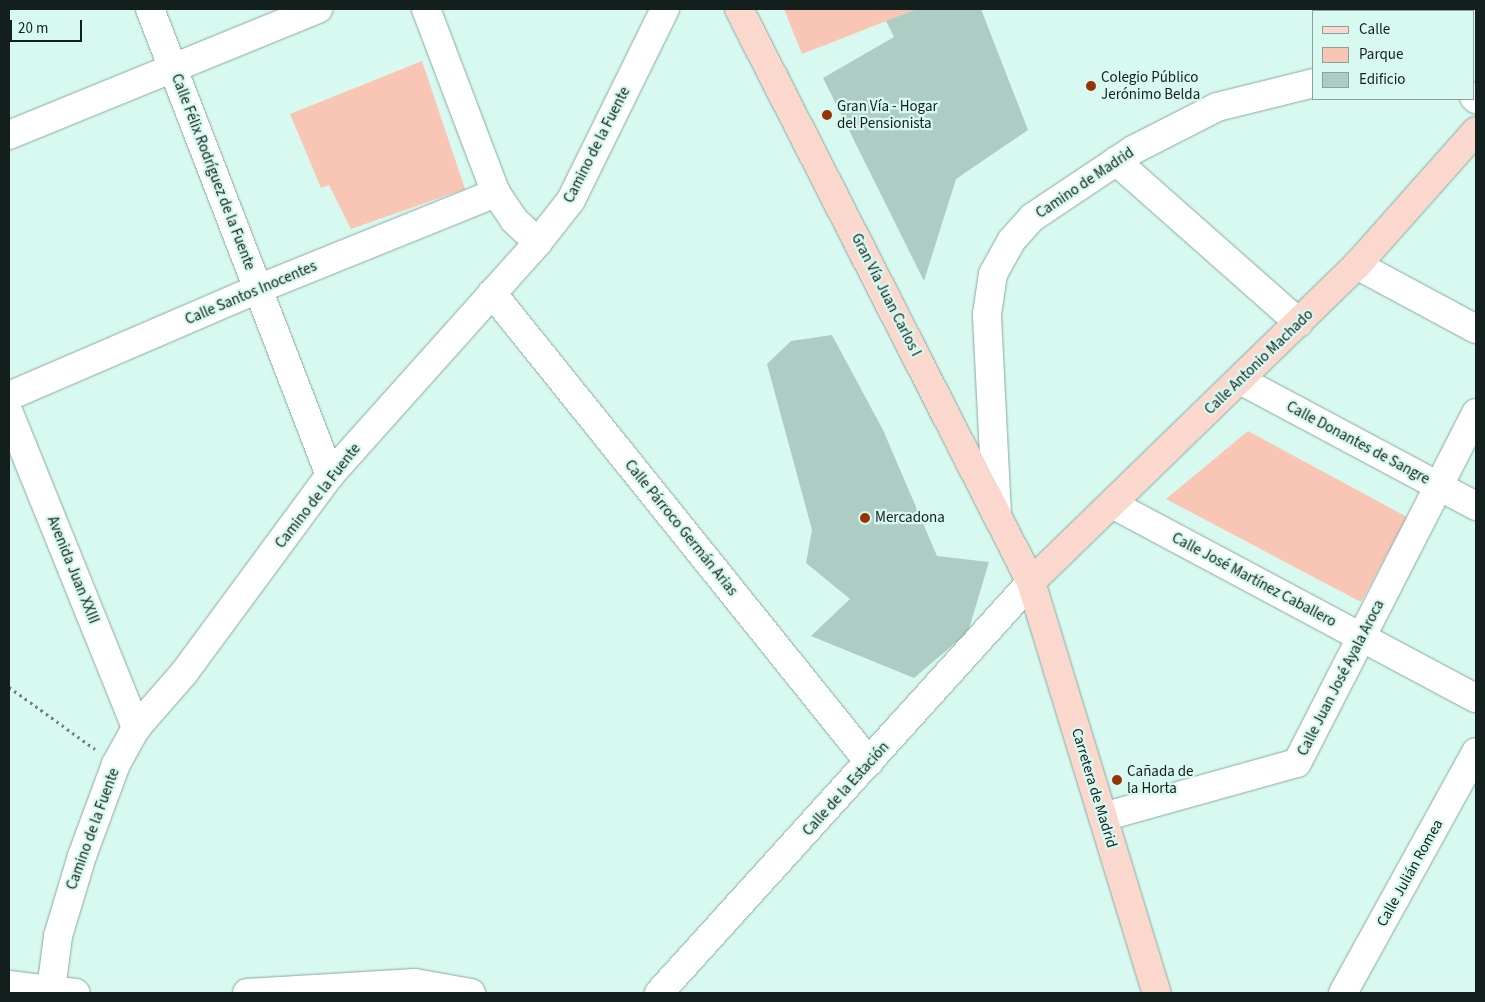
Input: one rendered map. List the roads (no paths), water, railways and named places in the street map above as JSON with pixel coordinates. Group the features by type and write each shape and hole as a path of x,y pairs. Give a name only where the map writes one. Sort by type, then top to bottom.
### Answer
{"main road":[{"name":"Gran Vía Juan Carlos I","path":"739,9 1031,582"},
{"name":"Calle Antonio Machado","path":"1031,582 1357,266 1476,131"},
{"name":"Carretera de Madrid","path":"1031,582 1157,993"}],"street":[{"name":"Calle Félix Rodríguez de la Fuente","path":"150,9 330,475"},
{"path":"9,136 172,67 318,9"},
{"path":"426,9 496,193 514,220 538,242"},
{"name":"Camino de la Fuente","path":"63,992 58,936 116,764 136,728 184,673 330,475 538,242 571,200 665,9"},
{"name":"Camino de Madrid","path":"997,514 987,314 994,274 1012,240 1033,217 1116,161 1217,106 1312,83"},
{"path":"1116,161 1299,323"},
{"name":"Calle Santos Inocentes","path":"9,396 258,289 496,193"},
{"path":"1357,266 1476,329"},
{"name":"Calle Párroco Germán Arias","path":"492,293 869,762"},
{"name":"Calle Donantes de Sangre","path":"1240,380 1476,506"},
{"name":"Avenida Juan XXIII","path":"9,413 136,728"},
{"name":"Calle Juan José Ayala Aroca","path":"1103,817 1297,763 1476,413"},
{"name":"Calle José Martínez Caballero","path":"1112,504 1476,698"},
{"name":"Calle de la Estación","path":"659,993 1031,582"},
{"name":"Calle Julián Romea","path":"1343,993 1476,752"},
{"path":"262,993 415,983 471,993"},
{"path":"9,985 63,992"}],"place":[{"name":"Colegio Público Jerónimo Belda","path":"1091,86"},
{"name":"Gran Vía - Hogar del Pensionista","path":"827,115"},
{"name":"Mercadona","path":"865,518"},
{"name":"Cañada de la Horta","path":"1117,780"}]}
